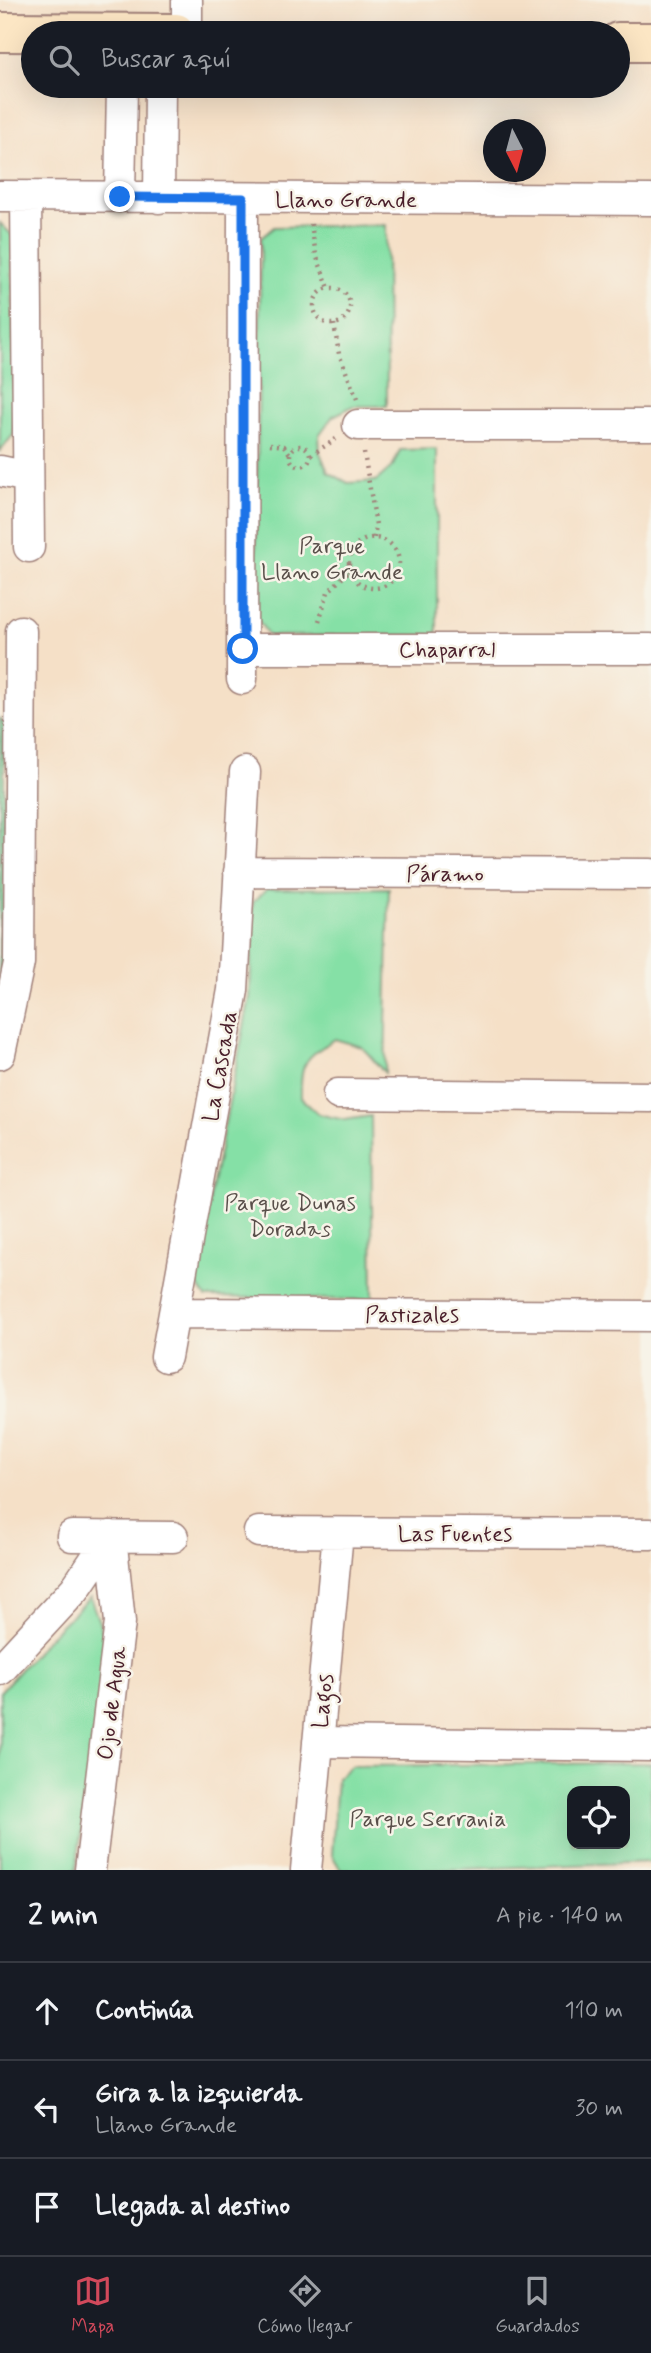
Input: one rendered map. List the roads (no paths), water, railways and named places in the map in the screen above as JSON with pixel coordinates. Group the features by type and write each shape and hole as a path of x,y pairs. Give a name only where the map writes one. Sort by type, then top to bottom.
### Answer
{"main road":[{"path":"0,32 21,32"},
{"path":"630,42 651,42"}],"street":[{"path":"187,0 187,21"},
{"path":"120,197 122,98"},
{"path":"159,198 160,98"},
{"path":"13,196 14,474 29,547"},
{"name":"Llano Grande","path":"13,196 651,200"},
{"path":"242,679 243,198"},
{"path":"358,425 651,425"},
{"path":"0,1054 19,963 10,698 21,631"},
{"name":"Chaparral","path":"243,649 651,649"},
{"name":"La Cascada","path":"166,1357 233,990 245,772"},
{"name":"Páramo","path":"239,872 651,874"},
{"path":"338,1094 651,1097"},
{"name":"Pastizales","path":"174,1313 651,1316"},
{"name":"Las Fuentes","path":"259,1532 651,1534"},
{"name":"Lagos","path":"306,1870 338,1533"},
{"path":"72,1536 173,1537"},
{"path":"0,1670 75,1589 111,1536"},
{"name":"Ojo de Agua","path":"90,1870 120,1622 111,1536"},
{"path":"318,1742 651,1746"}],"park label":[{"name":"Parque Llano Grande","path":"332,558"},
{"name":"Parque Dunas Doradas","path":"290,1215"},
{"name":"Parque Serrania","path":"428,1818"}]}
